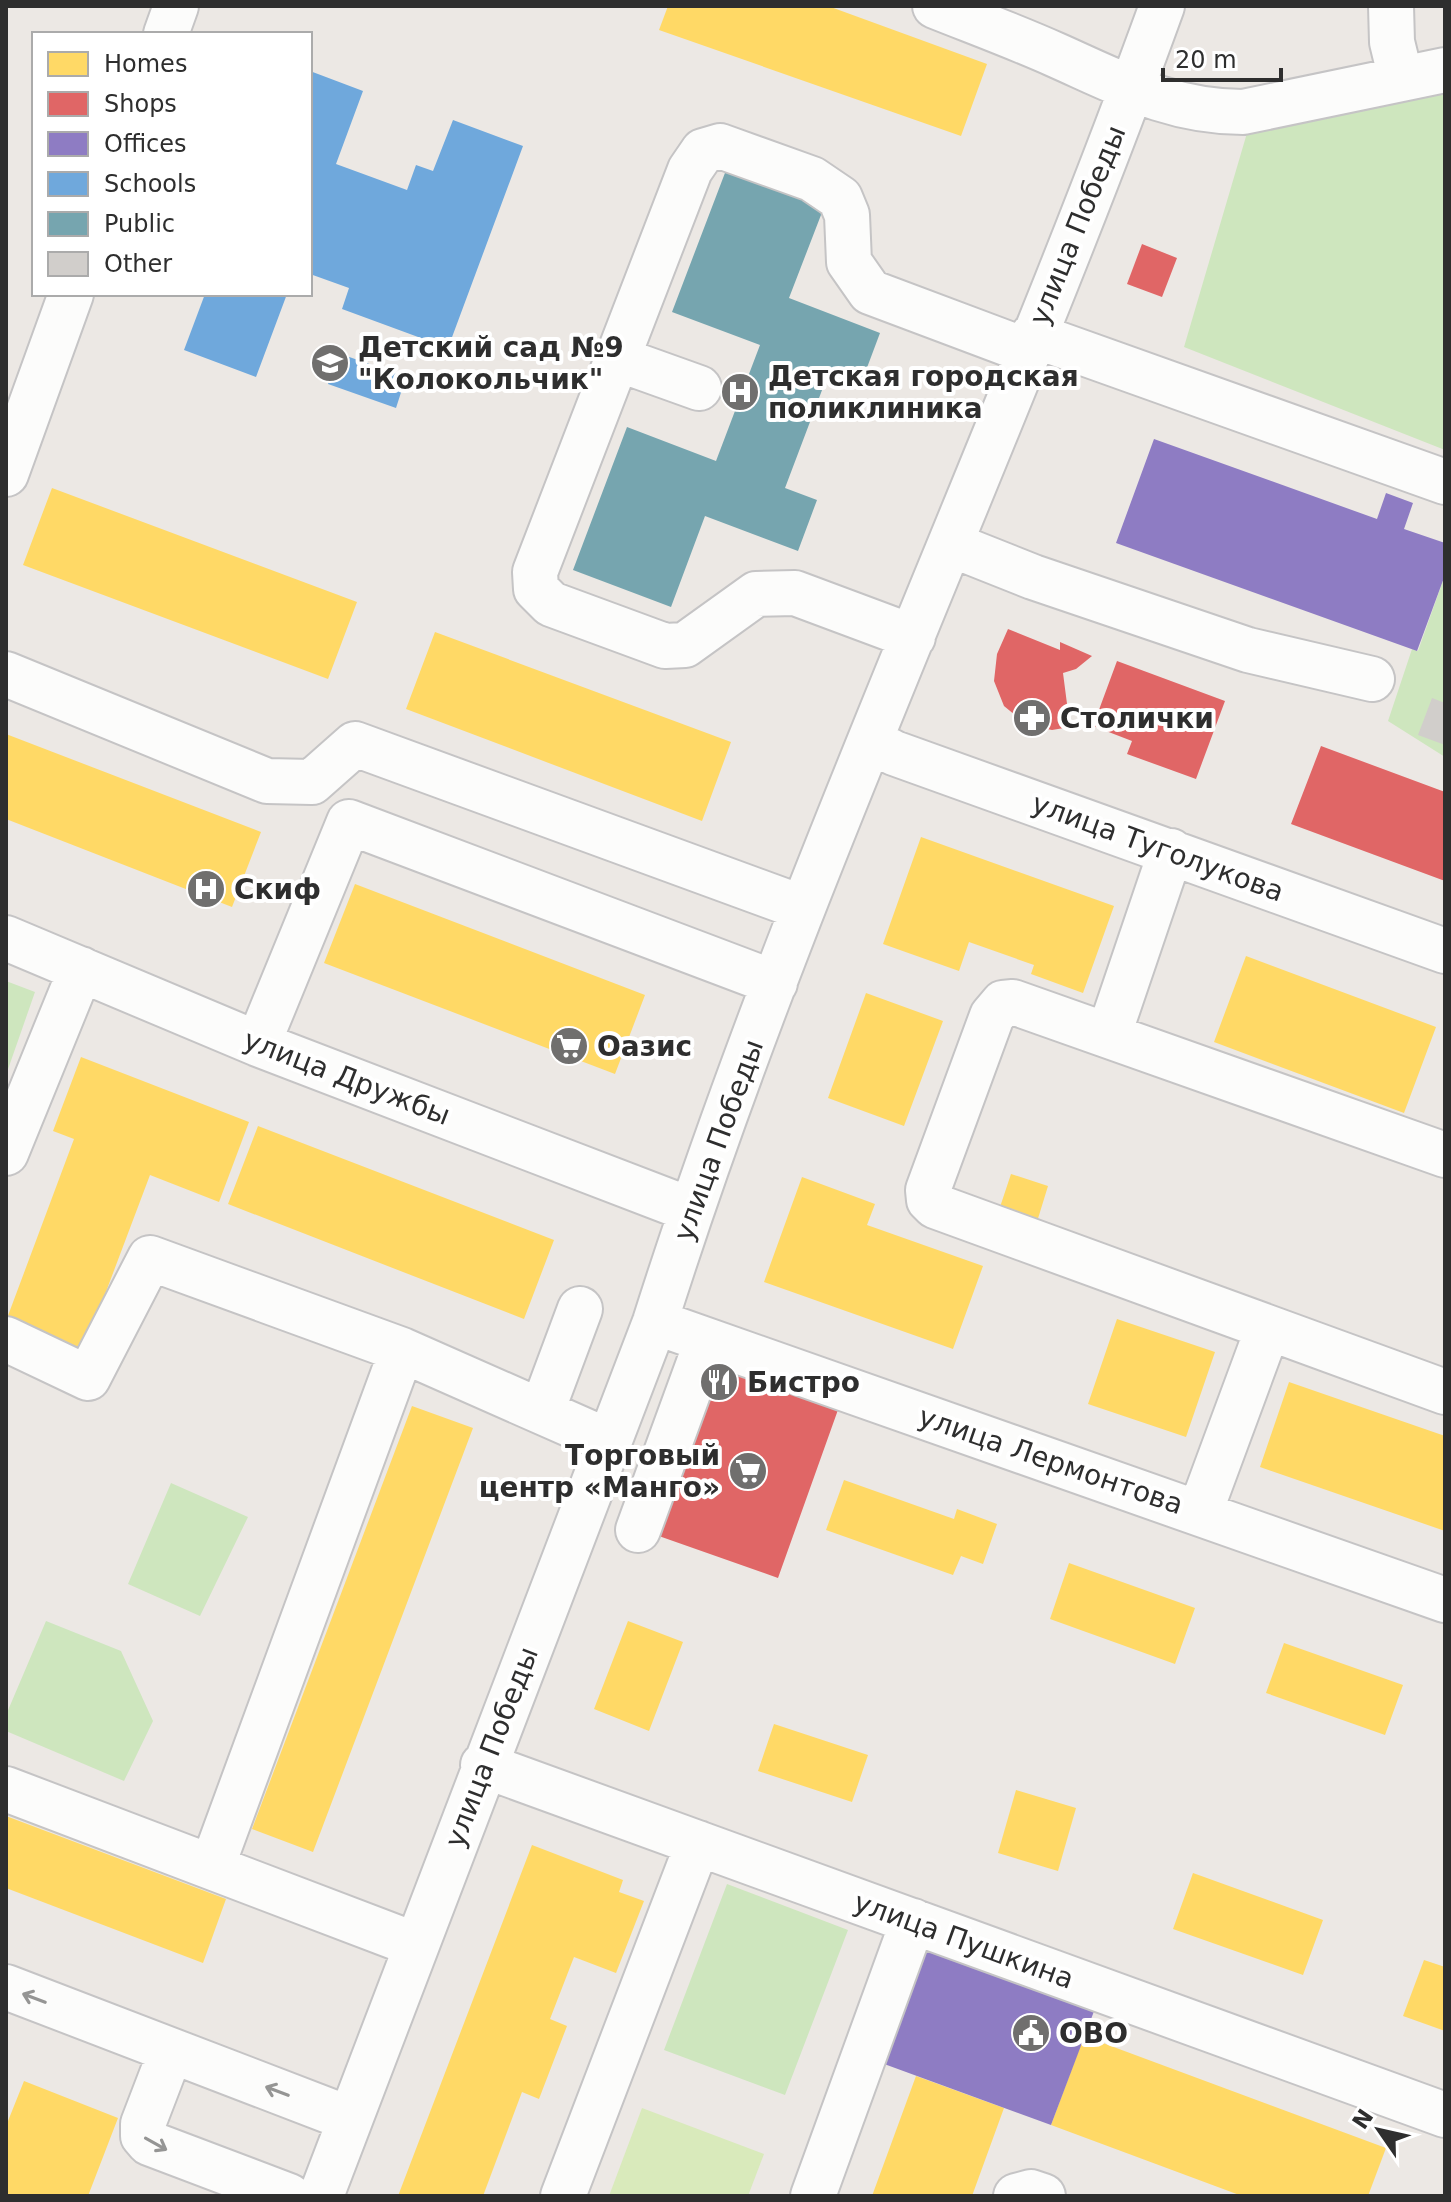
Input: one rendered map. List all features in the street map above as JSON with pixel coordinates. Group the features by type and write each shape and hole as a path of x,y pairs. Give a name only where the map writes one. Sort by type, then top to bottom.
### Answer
{"street":[{"path":"167,32 176,6"},
{"path":"935,6 1055,55 1131,91 1214,112 1243,112 1445,70"},
{"name":"улица Победы","path":"321,2196 483,1765 655,1322 691,1210 803,908 1131,91 1162,6"},
{"path":"1391,6 1392,42 1401,79"},
{"path":"913,637 795,593 756,594 685,645 665,646 551,604 536,589 535,572 690,170 703,151 720,146 812,179 840,198 847,215 849,262 870,292 1445,482"},
{"path":"6,474 70,296"},
{"path":"618,359 699,388"},
{"path":"950,544 1033,577 1248,650 1372,679"},
{"path":"6,674 267,781 312,782 355,744 803,908"},
{"name":"улица Туголукова","path":"872,741 894,753 1445,951"},
{"path":"258,1044 349,822 775,983"},
{"path":"1109,1034 1171,851"},
{"name":"улица Дружбы","path":"6,938 258,1044 691,1210"},
{"path":"6,1153 81,969"},
{"path":"1445,1155 1013,1002 997,1007 928,1190 929,1200 935,1206 1445,1392"},
{"path":"6,1339 88,1378 150,1258 402,1350 608,1441"},
{"path":"542,1411 580,1309"},
{"name":"улица Лермонтова","path":"655,1322 1445,1600"},
{"path":"1200,1512 1268,1328"},
{"path":"638,1530 707,1341"},
{"path":"212,1867 402,1350"},
{"name":"улица Пушкина","path":"483,1765 1445,2115"},
{"path":"6,1789 416,1945"},
{"path":"563,2196 698,1843"},
{"path":"813,2196 913,1921"},
{"path":"6,1987 350,2119"},
{"path":"171,2051 143,2124 143,2136 149,2143 289,2196"},
{"path":"1016,2196 1031,2192 1043,2196"}],"green space":[{"path":"1445,92 1445,450 1184,347 1247,133"},
{"path":"1445,575 1445,757 1388,721 1412,649 1418,651"},
{"path":"6,981 35,992 6,1075"},
{"path":"171,1483 248,1517 200,1616 128,1584"},
{"path":"46,1621 121,1651 153,1721 124,1781 6,1731 6,1715"},
{"path":"727,1884 848,1930 785,2095 664,2050"},
{"path":"642,2108 764,2154 748,2196 609,2196"}],"building: Homes":[{"path":"668,6 828,6 987,64 961,136 659,30"},
{"path":"52,488 357,602 328,679 23,565"},
{"path":"435,632 731,742 702,821 406,709"},
{"path":"6,734 261,832 232,907 6,819"},
{"path":"921,837 1114,906 1083,993 1031,974 1034,965 969,942 959,971 883,944"},
{"path":"355,884 645,995 615,1074 324,963"},
{"path":"1246,956 1436,1027 1404,1113 1214,1042"},
{"path":"866,993 943,1021 904,1126 828,1098"},
{"path":"81,1057 249,1122 219,1202 150,1175 84,1350 6,1321 74,1139 53,1131"},
{"path":"258,1126 554,1240 524,1319 228,1204"},
{"path":"1011,1174 1048,1186 1036,1225 998,1213"},
{"path":"802,1177 875,1204 867,1225 983,1266 953,1349 764,1282"},
{"path":"1117,1319 1215,1352 1186,1437 1088,1404"},
{"path":"1289,1382 1445,1436 1445,1531 1260,1467"},
{"path":"412,1406 473,1428 313,1852 252,1829"},
{"path":"844,1480 954,1519 957,1509 997,1524 983,1564 961,1556 953,1575 826,1530"},
{"path":"1069,1563 1195,1608 1175,1664 1050,1619"},
{"path":"628,1621 683,1642 649,1731 594,1709"},
{"path":"1284,1643 1403,1685 1385,1735 1266,1693"},
{"path":"774,1724 868,1755 852,1802 758,1771"},
{"path":"1016,1790 1076,1808 1058,1871 998,1853"},
{"path":"6,1816 226,1899 203,1963 6,1888"},
{"path":"532,1845 623,1880 619,1892 644,1901 616,1973 574,1957 550,2019 567,2026 539,2099 522,2092 483,2196 398,2196"},
{"path":"1193,1873 1323,1920 1303,1975 1173,1929"},
{"path":"1424,1960 1445,1967 1445,2031 1403,2016"},
{"path":"1084,2036 1386,2148 1368,2196 1242,2196 1051,2125"},
{"path":"916,2076 1004,2108 972,2196 872,2196"},
{"path":"24,2081 118,2118 88,2196 6,2196 6,2126"}],"building: Shops":[{"path":"1142,244 1177,258 1162,297 1127,284"},
{"path":"1008,629 1060,650 1060,642 1092,656 1076,669 1063,673 1070,727 1052,730 1027,725 1004,706 994,681 997,654"},
{"path":"1117,661 1225,701 1196,779 1127,754 1132,741 1093,726"},
{"path":"1321,746 1445,792 1445,881 1291,824"},
{"name":"Торговый центр «Манго»","path":"718,1364 839,1407 778,1578 656,1535"}],"building: Offices":[{"path":"1154,439 1377,519 1386,493 1413,503 1404,529 1445,543 1445,575 1417,651 1116,543"},
{"path":"920,1941 1096,2006 1051,2125 876,2061"}],"building: Schools":[{"path":"312,72 363,91 336,164 407,190 416,165 433,171 453,120 523,146 448,348 342,309 349,288 312,275"},
{"path":"204,296 286,296 256,377 184,350"},
{"path":"338,353 406,377 396,408 328,384"}],"building: Public":[{"path":"728,165 826,202 789,298 880,333 862,381 830,369 785,488 817,500 798,551 705,516 671,607 573,570 627,427 716,461 760,345 672,312"}],"building: Other":[{"path":"1432,698 1445,703 1445,745 1418,735"}],"place":[{"name":"Детский сад №9 \"Колокольчик\"","path":"330,363"},
{"name":"Детская городская поликлиника","path":"740,392"},
{"name":"Столички","path":"1032,718"},
{"name":"Скиф","path":"206,889"},
{"name":"Оазис","path":"569,1046"},
{"name":"Бистро","path":"719,1382"},
{"name":"Торговый центр «Манго»","path":"748,1471"},
{"name":"ОВО","path":"1031,2033"}]}
